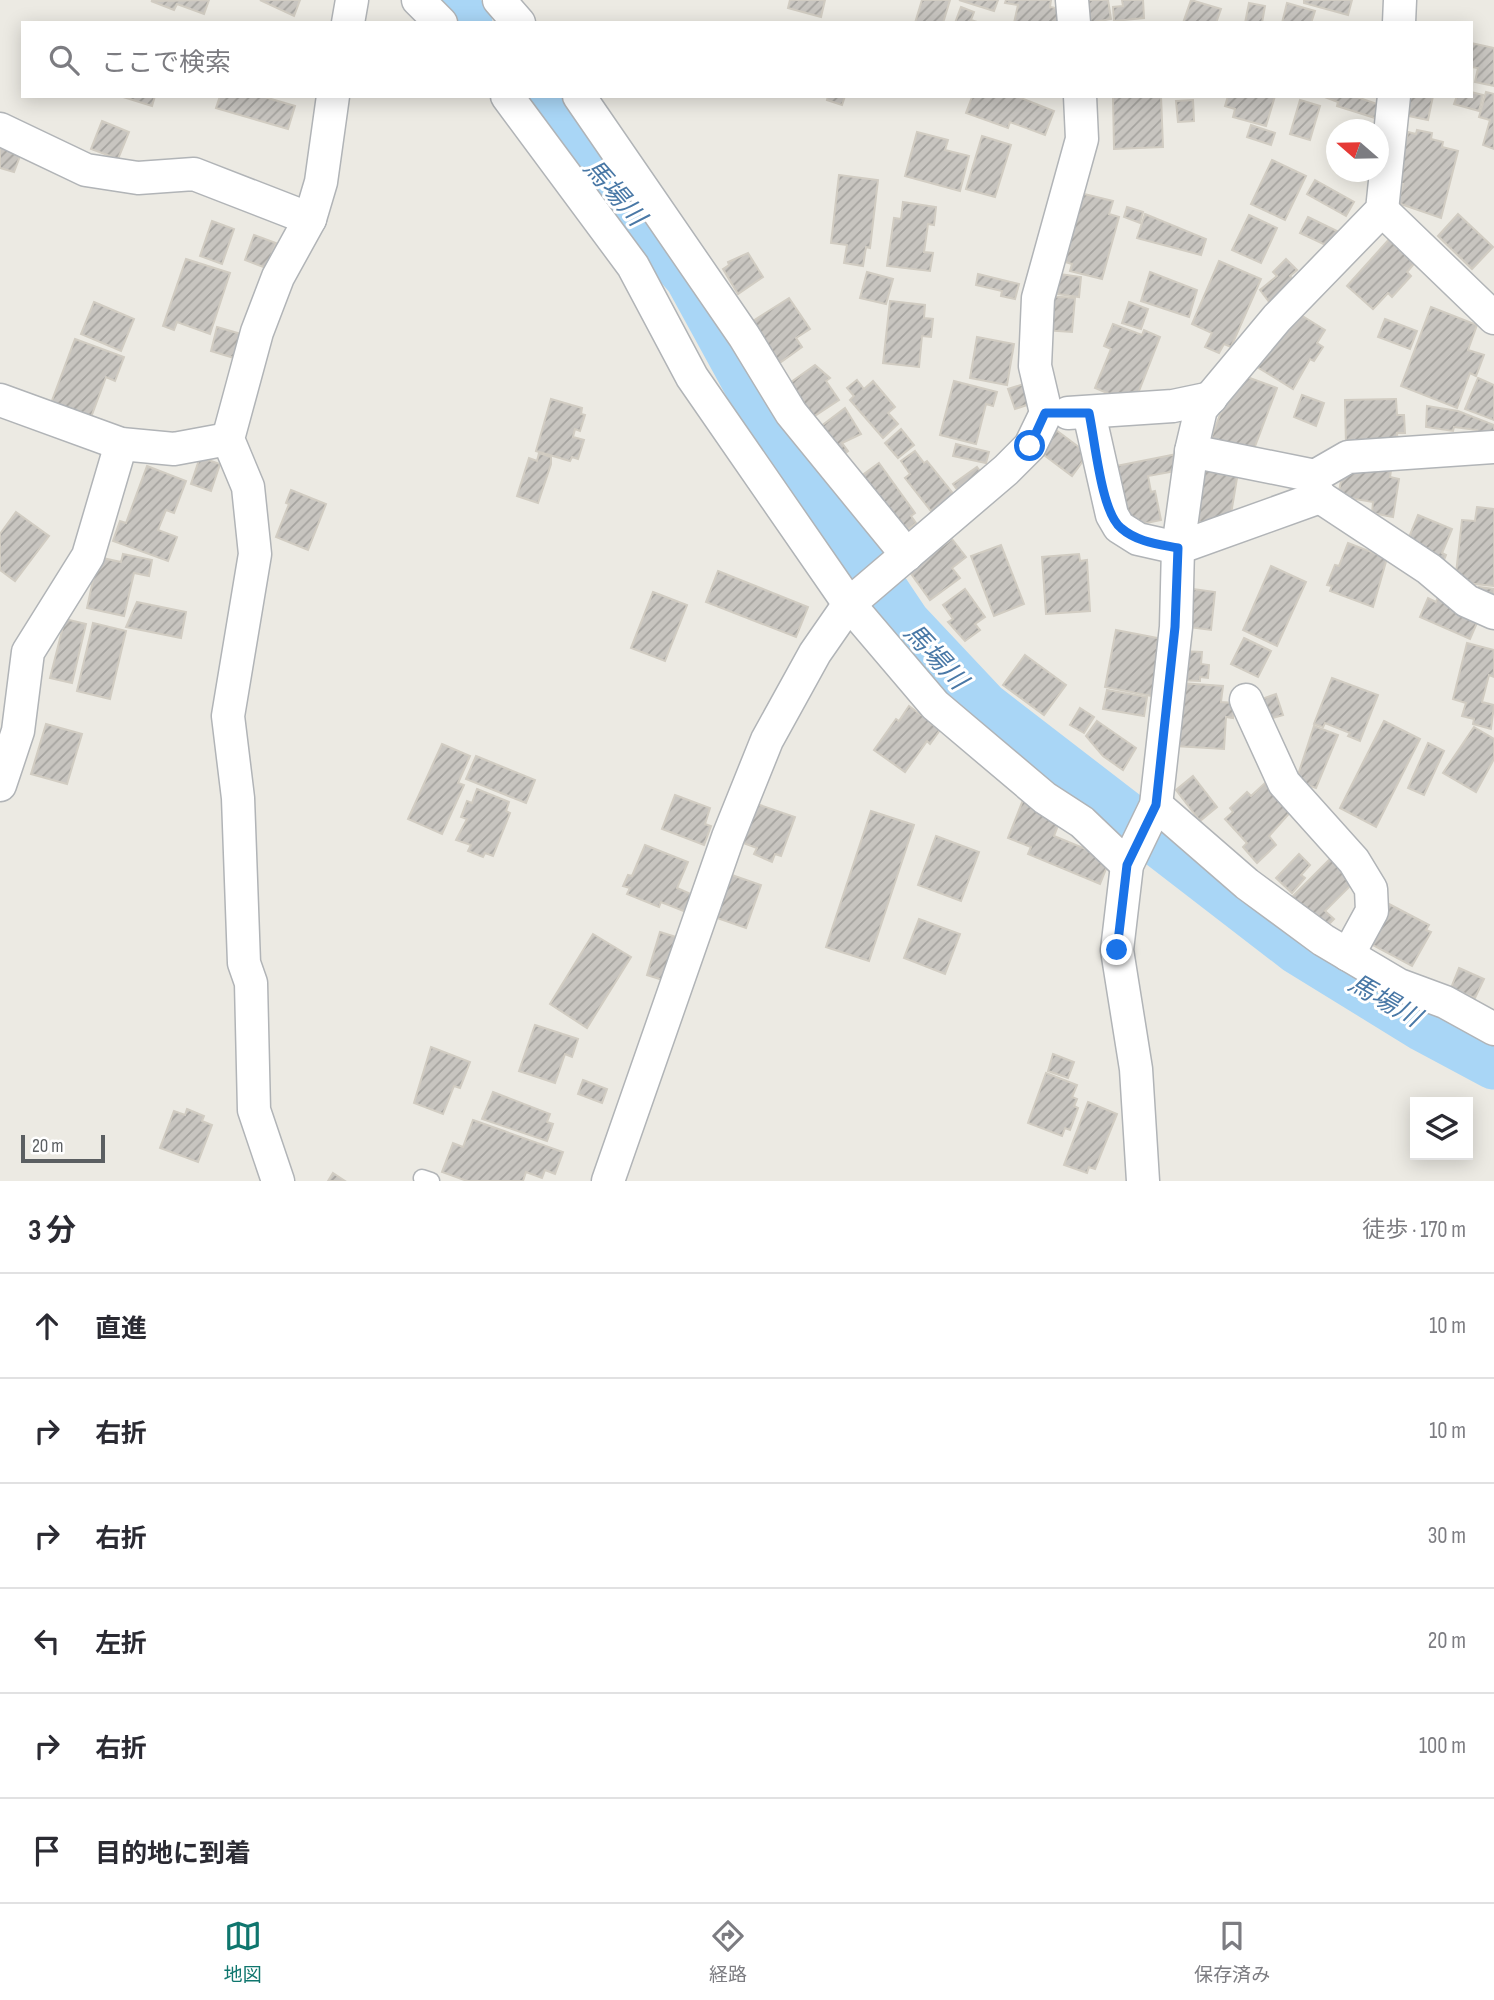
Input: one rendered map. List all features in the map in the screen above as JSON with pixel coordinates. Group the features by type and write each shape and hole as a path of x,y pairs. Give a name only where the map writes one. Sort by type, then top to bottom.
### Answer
{"street":[{"path":"348,21 352,0"},
{"path":"418,0 439,21"},
{"path":"499,0 517,21"},
{"path":"1072,0 1074,21"},
{"path":"1399,21 1400,0"},
{"path":"278,1181 254,1110 251,983 244,963 237,798 228,716 255,554 248,487 228,439 257,332 278,277 310,219 321,182 333,98"},
{"path":"508,98 633,266 692,377 849,604 936,705 1045,797 1082,822 1129,860"},
{"path":"580,98 744,336 791,413 907,555"},
{"path":"608,1181 694,927 767,740 815,653 849,604 1030,446 1045,413 1035,366 1038,298 1082,139 1080,98"},
{"path":"1143,1181 1136,1069 1117,950 1129,860 1156,805 1175,627 1178,548 1191,451 1201,409 1276,318 1382,210 1394,98"},
{"path":"0,129 86,170 138,178 194,174 310,219"},
{"path":"1382,210 1494,318"},
{"path":"1045,413 1173,407 1211,398"},
{"path":"0,400 121,444 174,449 228,439"},
{"path":"1089,413 1105,491 1119,527 1139,539 1178,548 1317,487 1348,457 1494,447"},
{"path":"0,785 18,731 27,652 88,556 121,444"},
{"path":"1191,451 1317,487 1429,569 1467,601 1494,613"},
{"path":"1246,700 1284,783 1354,861 1371,889 1372,911 1348,955"},
{"path":"1156,805 1247,884 1348,955 1399,985 1445,1002 1494,1029"}],"building":[{"path":"209,0 204,14 177,4 174,10 151,1"},
{"path":"260,0 300,0 294,16"},
{"path":"790,0 825,0 821,17 788,8"},
{"path":"922,0 950,0 944,21 916,21"},
{"path":"959,0 998,0 994,11"},
{"path":"1006,0 1051,0 1050,7 1062,9 1059,21 1014,21 1018,5 1005,3"},
{"path":"1085,0 1108,0 1111,19 1089,21"},
{"path":"1122,0 1143,0 1144,18 1114,21 1113,7 1123,6"},
{"path":"1191,0 1221,9 1217,21 1184,21"},
{"path":"1304,0 1352,0 1348,15 1304,3"},
{"path":"1249,3 1265,6 1262,21 1245,21"},
{"path":"1287,3 1315,11 1312,21 1282,21"},
{"path":"961,7 974,12 971,20 974,21 956,21"},
{"path":"1473,43 1494,48 1494,86 1475,82 1478,68 1473,67"},
{"path":"1473,92 1483,95 1479,111 1454,104 1456,98 1473,98"},
{"path":"1486,92 1494,94 1494,149 1483,145 1490,120 1479,117"},
{"path":"126,98 154,98 152,106"},
{"path":"219,98 268,98 295,106 288,129 216,108"},
{"path":"828,98 844,98 842,105"},
{"path":"972,98 1021,98 1054,111 1045,135 1010,122 1008,128 966,113"},
{"path":"1113,98 1161,98 1163,147 1114,149"},
{"path":"1227,98 1274,98 1266,126 1233,117 1235,109 1225,106"},
{"path":"1327,98 1360,98 1383,106 1378,119 1337,106 1338,102"},
{"path":"1403,98 1433,98 1428,120 1399,114"},
{"path":"1193,100 1194,121 1178,122 1176,101"},
{"path":"1300,100 1320,106 1310,140 1290,134"},
{"path":"102,121 129,132 118,159 91,149"},
{"path":"1251,125 1275,133 1271,145 1247,137"},
{"path":"1417,130 1432,133 1431,139 1443,142 1442,147 1458,151 1441,218 1398,203 1403,184 1396,182 1408,132 1416,134"},
{"path":"917,132 948,140 945,150 969,156 960,191 905,176"},
{"path":"982,136 1011,145 995,197 966,189"},
{"path":"0,139 23,148 14,172 0,168"},
{"path":"1272,160 1306,176 1285,220 1251,204"},
{"path":"839,175 878,180 870,248 866,247 863,266 844,263 847,245 831,243"},
{"path":"1315,180 1354,202 1346,216 1307,194"},
{"path":"1080,193 1113,201 1109,214 1119,217 1102,279 1070,271 1072,264 1062,261"},
{"path":"903,202 936,207 934,225 928,224 924,252 933,253 930,271 887,266 894,218 901,219"},
{"path":"1127,207 1143,212 1140,223 1124,217"},
{"path":"1145,214 1206,239 1201,255 1137,238"},
{"path":"1458,214 1493,247 1472,269 1438,236"},
{"path":"1249,215 1277,228 1261,263 1232,250"},
{"path":"1308,217 1341,233 1334,249 1300,233"},
{"path":"212,221 234,229 222,264 200,256"},
{"path":"254,235 276,243 266,268 245,260"},
{"path":"1392,236 1418,259 1407,272 1411,276 1392,297 1388,293 1373,309 1347,286"},
{"path":"748,253 763,277 738,294 723,269 729,265 728,262"},
{"path":"186,259 230,273 210,334 177,322 174,330 163,326"},
{"path":"1286,259 1297,270 1290,276 1299,285 1273,307 1260,290 1277,276 1273,272"},
{"path":"1219,261 1261,279 1231,347 1224,344 1219,353 1205,347 1212,333 1192,324"},
{"path":"867,272 893,279 886,304 860,298"},
{"path":"1150,272 1197,290 1189,317 1141,301"},
{"path":"1053,273 1081,277 1079,297 1050,293"},
{"path":"978,274 1019,284 1015,299 1001,296 1002,291 976,285"},
{"path":"1047,296 1075,298 1072,332 1044,330"},
{"path":"789,298 810,329 796,338 802,347 774,367 745,326"},
{"path":"890,301 925,305 924,318 933,319 931,337 922,336 919,367 883,363"},
{"path":"94,302 134,319 121,351 81,334"},
{"path":"1129,302 1148,309 1141,329 1122,323"},
{"path":"1431,307 1477,325 1468,350 1484,355 1476,376 1470,373 1457,408 1401,386"},
{"path":"1296,312 1325,330 1317,343 1323,347 1314,361 1310,359 1293,389 1257,367 1284,321"},
{"path":"1385,319 1417,331 1410,349 1378,337"},
{"path":"1113,324 1142,335 1144,330 1160,337 1137,396 1129,402 1095,388 1111,349 1104,346"},
{"path":"217,327 241,334 234,358 211,351"},
{"path":"977,337 1014,344 1007,385 970,378"},
{"path":"75,339 124,357 115,381 106,377 90,420 50,406"},
{"path":"815,365 830,378 826,381 839,400 810,419 787,385"},
{"path":"1236,373 1277,388 1251,457 1210,441"},
{"path":"1478,378 1494,385 1494,420 1465,409"},
{"path":"857,380 864,389 873,381 895,407 888,413 898,424 883,438 850,400 854,396 847,388"},
{"path":"954,381 997,392 993,406 986,404 976,444 940,435"},
{"path":"1024,384 1030,404 1015,409 1008,389"},
{"path":"1302,395 1324,403 1316,426 1294,417"},
{"path":"551,399 582,408 581,414 585,415 580,431 575,429 573,437 584,440 578,459 572,457 570,461 536,451"},
{"path":"1396,399 1397,415 1404,415 1405,433 1397,433 1398,444 1346,446 1345,400"},
{"path":"1427,406 1458,411 1494,425 1494,441 1476,439 1477,430 1454,427 1453,431 1426,427"},
{"path":"845,408 861,434 842,443 848,451 838,459 816,430"},
{"path":"901,429 914,445 898,458 885,443"},
{"path":"1056,430 1088,454 1072,476 1040,452"},
{"path":"956,444 989,452 986,463 953,456"},
{"path":"915,451 924,463 927,461 960,502 938,520 905,478 910,474 901,461"},
{"path":"539,453 551,457 551,464 538,503 517,496 529,458 537,461"},
{"path":"1177,454 1181,470 1148,476 1151,492 1155,491 1161,520 1137,525 1119,508 1111,467"},
{"path":"200,457 220,464 211,491 191,484"},
{"path":"1200,459 1239,466 1229,526 1189,520"},
{"path":"879,463 915,513 911,516 916,523 899,536 857,479"},
{"path":"1392,464 1390,477 1399,479 1393,517 1372,513 1373,502 1338,496 1343,471"},
{"path":"147,466 186,481 174,513 166,510 158,530 177,537 168,561 113,541 120,521 126,523"},
{"path":"977,467 988,482 964,499 953,484"},
{"path":"291,490 326,504 308,550 276,537 289,504 286,503"},
{"path":"1477,507 1494,509 1494,586 1455,582 1462,520 1475,521"},
{"path":"16,512 49,536 15,581 0,570 0,534"},
{"path":"1418,515 1452,529 1442,553 1446,555 1442,565 1407,542"},
{"path":"952,539 966,557 952,568 960,578 930,600 909,571"},
{"path":"1348,543 1387,558 1373,607 1330,591 1332,586 1327,585 1335,565 1339,566"},
{"path":"1001,545 1024,604 994,616 971,556"},
{"path":"123,554 152,560 149,576 134,573 124,616 87,608 98,557 121,562"},
{"path":"1079,554 1080,561 1087,560 1090,611 1046,614 1042,557"},
{"path":"1271,566 1306,582 1277,646 1243,630"},
{"path":"718,571 808,607 796,637 706,602"},
{"path":"1479,587 1494,589 1494,603 1477,601"},
{"path":"965,589 985,617 975,624 980,630 965,641 948,622 953,619 943,605"},
{"path":"1193,589 1215,592 1211,630 1188,627"},
{"path":"653,592 687,605 665,661 631,648"},
{"path":"1438,597 1480,616 1470,639 1420,617 1428,598 1436,602"},
{"path":"137,602 186,612 181,638 126,627"},
{"path":"65,619 86,624 72,683 50,678"},
{"path":"93,623 126,631 110,699 77,691"},
{"path":"1116,630 1163,639 1152,696 1105,687"},
{"path":"1244,638 1271,651 1258,677 1231,664"},
{"path":"1467,643 1494,650 1494,677 1489,675 1482,702 1494,705 1491,729 1473,724 1474,719 1462,716 1466,703 1453,699"},
{"path":"1180,651 1202,652 1201,664 1209,665 1208,678 1200,677 1200,681 1179,680"},
{"path":"1025,655 1066,685 1044,715 1003,685"},
{"path":"1332,678 1378,695 1360,741 1348,736 1350,733 1325,723 1323,727 1314,724"},
{"path":"1180,683 1223,686 1221,702 1234,703 1233,718 1226,717 1224,749 1175,746"},
{"path":"1107,690 1147,697 1144,716 1103,709"},
{"path":"1276,694 1283,715 1269,719 1262,699"},
{"path":"909,706 921,715 923,711 932,717 929,722 940,730 930,744 927,741 905,772 874,750"},
{"path":"1080,708 1094,717 1084,733 1070,725"},
{"path":"1097,721 1136,748 1123,770 1103,756 1086,736"},
{"path":"1384,721 1420,739 1376,827 1340,808"},
{"path":"46,724 82,734 67,784 31,774"},
{"path":"1314,726 1338,735 1316,788 1296,781"},
{"path":"1474,727 1494,739 1494,759 1476,792 1443,773"},
{"path":"1428,743 1444,751 1424,795 1408,788"},
{"path":"442,744 470,756 458,783 464,785 442,834 408,819"},
{"path":"476,756 535,780 526,803 466,779"},
{"path":"1193,776 1217,807 1200,821 1176,790"},
{"path":"1265,783 1294,808 1269,836 1276,845 1257,863 1243,847 1247,843 1225,819 1233,812 1230,808 1247,792 1251,796"},
{"path":"477,789 509,802 506,811 510,813 493,856 485,853 483,857 468,851 471,845 456,840 467,819 461,817 467,801 472,803"},
{"path":"675,795 710,808 705,824 711,826 704,845 662,829"},
{"path":"1023,800 1062,815 1054,836 1110,859 1100,884 1028,854 1031,847 1008,838"},
{"path":"757,804 795,817 781,856 775,854 772,862 754,854 757,848 743,843"},
{"path":"871,811 914,825 869,961 826,947"},
{"path":"936,836 979,852 961,901 918,885"},
{"path":"645,845 688,862 677,888 693,895 686,912 661,902 659,907 627,894 630,888 623,886 628,875 632,876"},
{"path":"1299,854 1310,865 1301,875 1305,878 1292,893 1276,878"},
{"path":"1331,858 1354,882 1325,911 1334,919 1324,929 1291,898"},
{"path":"729,874 761,885 746,928 714,917"},
{"path":"1389,904 1429,925 1426,930 1431,932 1412,966 1365,941"},
{"path":"919,919 960,934 945,974 904,958"},
{"path":"660,932 679,938 666,981 647,975"},
{"path":"593,934 631,957 587,1028 550,1004"},
{"path":"1459,968 1484,979 1475,998 1451,988"},
{"path":"535,1025 578,1039 572,1057 565,1054 555,1083 519,1071"},
{"path":"431,1047 470,1062 460,1088 454,1086 443,1114 414,1103"},
{"path":"1053,1054 1074,1062 1068,1078 1048,1071"},
{"path":"1046,1073 1077,1085 1072,1097 1077,1099 1074,1106 1078,1108 1070,1130 1065,1128 1062,1136 1028,1123"},
{"path":"583,1080 607,1089 602,1103 578,1094"},
{"path":"493,1092 550,1114 547,1122 553,1124 547,1141 482,1119"},
{"path":"1088,1102 1117,1114 1095,1169 1089,1167 1087,1173 1064,1165"},
{"path":"187,1109 204,1116 202,1121 212,1125 198,1162 160,1148 174,1111 185,1115"},
{"path":"473,1120 563,1152 555,1174 545,1170 542,1178 526,1172 523,1181 467,1181 442,1172 453,1143 463,1147"},
{"path":"333,1173 345,1181 328,1181"}],"waterway":[{"name":"馬場川","path":"448,0 465,21"},
{"name":"馬場川","path":"534,98 690,277 764,412 905,623 984,707 1298,949 1423,1026 1494,1064"}],"route":[{"path":"1030,446 1045,413 1089,413 1105,491 1112,515 1119,527 1139,539 1178,548 1175,627 1156,805 1127,865 1117,950"}]}
